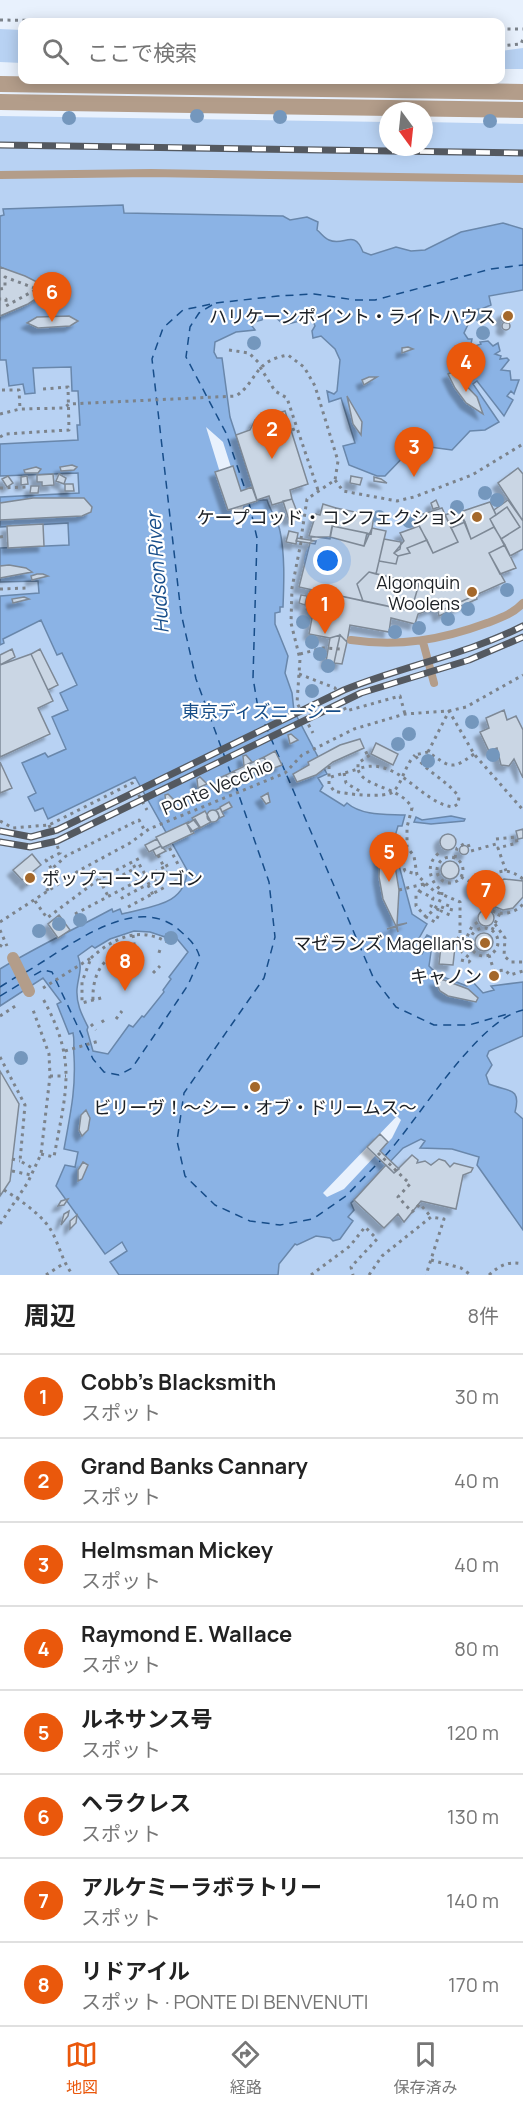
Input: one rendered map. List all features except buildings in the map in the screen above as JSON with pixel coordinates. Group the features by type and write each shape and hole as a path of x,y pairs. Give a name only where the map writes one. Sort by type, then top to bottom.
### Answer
{"street":[{"path":"0,84 523,92"},
{"path":"0,102 523,110"},
{"path":"13,958 29,994"}],"lane":[{"path":"0,176 151,173 523,179"},
{"path":"351,640 392,645 423,642 511,614 523,603"},
{"path":"423,642 434,683"}],"path":[{"path":"0,20 18,20"},
{"path":"505,28 523,29"},
{"path":"505,46 521,44 523,39"},
{"path":"0,289 5,288 5,277 26,283 37,290 6,306 6,299 0,299"},
{"path":"228,350 249,353 261,367 275,391 287,398 318,490"},
{"path":"0,414 20,409 64,408 69,404 236,396 244,391 261,367 276,357 288,355 298,360 311,376 338,461 335,480 343,491 397,501 472,475 523,444"},
{"path":"0,437 5,434 69,430 68,387 43,389"},
{"path":"2,390 19,390 20,409"},
{"path":"292,430 297,428"},
{"path":"313,732 299,708 296,696 300,654 292,634 291,606 307,499 335,480"},
{"path":"0,488 26,487"},
{"path":"0,537 8,536"},
{"path":"0,589 28,588"},
{"path":"300,654 323,648 348,649 351,640"},
{"path":"298,674 334,688 346,711 400,696 405,714"},
{"name":"Ponte Vecchio","path":"0,922 80,870 130,843 145,831 285,773 302,755 354,729 405,714 449,711 466,707 523,675"},
{"path":"428,752 449,711"},
{"path":"449,711 474,754 523,810"},
{"path":"361,755 368,752 370,755 358,764 359,775 366,781 394,791 408,801 412,808 407,827 407,847 402,865 405,871 417,874"},
{"path":"329,766 331,777 329,784 334,791 344,795 365,793 387,796 394,791 401,776 416,755 428,752 449,766 457,766 474,754"},
{"path":"331,777 358,768 377,765 401,776 441,806 453,807 458,804 459,797 452,787 421,763 416,755"},
{"path":"344,773 346,783 365,793"},
{"path":"0,821 13,828 49,825 132,783 147,810"},
{"path":"48,891 42,878 66,856 139,820 145,831"},
{"path":"49,825 60,853 46,860 51,868"},
{"path":"496,839 516,837 517,843 498,848"},
{"path":"455,858 457,848 464,844 468,844 471,851 496,844 506,871"},
{"path":"128,907 180,879 181,870 168,845"},
{"path":"407,847 414,856 417,874 425,884 442,896 457,899 460,903 460,935 456,942 471,959 469,962 461,960"},
{"path":"426,917 442,896 442,891 435,884 430,867 439,853"},
{"path":"120,899 167,874 158,855"},
{"path":"448,857 455,858 463,868 461,877 456,882 448,883 438,874 440,862 448,857"},
{"path":"35,901 47,918 99,879 140,858"},
{"path":"75,914 172,863"},
{"path":"103,886 139,864 146,876"},
{"path":"523,879 506,871 489,876 486,890 486,903 500,913 510,914 523,904"},
{"path":"461,877 486,890"},
{"path":"99,879 109,896"},
{"path":"399,890 425,884"},
{"path":"419,891 433,898 431,906 441,911 435,922 426,917 416,906 416,895 419,891 425,884"},
{"path":"148,885 153,895"},
{"path":"492,930 500,913"},
{"path":"461,950 472,926 478,922"},
{"path":"495,924 504,935 506,947 504,956 511,962 523,962"},
{"path":"479,928 492,930 496,934 498,943 495,951 489,955 482,956 474,952 470,939 479,928"},
{"path":"133,935 136,960"},
{"path":"0,1224 31,1175 41,1154 50,1076 48,1054 29,994 91,958 113,940 133,935 150,936 167,942"},
{"path":"0,947 4,941"},
{"path":"93,1000 94,980 102,964 120,950 134,945"},
{"path":"489,955 494,971 505,970 510,975 523,971"},
{"path":"91,958 80,992 82,1003 105,997"},
{"path":"153,973 160,966"},
{"path":"41,1154 54,1156 66,1076 65,1051 44,1002"},
{"path":"0,1016 17,1005"},
{"path":"116,1019 122,1011"},
{"path":"92,1024 96,1030"},
{"path":"65,1051 99,1041"},
{"path":"0,1057 25,1105 20,1161"},
{"path":"50,1076 66,1076"},
{"path":"378,1153 410,1184 398,1197 412,1212 420,1204 431,1217 444,1219 426,1275"},
{"path":"12,1159 34,1169"},
{"path":"12,1171 31,1175"},
{"path":"4,1190 17,1198 49,1227 63,1264 73,1275"},
{"path":"369,1275 382,1256 431,1217"},
{"path":"314,1274 350,1246 365,1227 377,1239 351,1267 353,1275"},
{"path":"431,1260 461,1268 471,1275"},
{"path":"489,1275 499,1266 513,1262 523,1264"},
{"path":"46,1275 63,1264"}],"green space":[{"path":"0,29 18,30 18,63 0,62"},
{"path":"523,48 523,69 505,69 505,50"},
{"name":"東京ディズニーシー","path":"0,116 379,122 379,156 433,156 433,122 523,124 523,1275 0,1275"}],"water":[{"name":"Hudson River","path":"123,205 124,213 283,216 290,220 307,217 318,222 317,230 327,239 334,242 356,241 363,252 371,255 396,247 411,251 425,250 461,232 503,223 523,229 523,290 489,296 491,305 474,312 464,333 468,339 472,339 471,344 475,346 481,344 480,342 488,341 493,346 498,343 500,351 495,354 501,356 500,359 509,360 501,370 510,371 511,380 519,380 514,394 511,391 507,396 513,400 504,416 477,381 473,384 499,422 485,430 470,431 452,450 413,447 385,476 377,476 349,465 343,446 355,443 341,398 329,402 327,391 334,394 337,391 340,360 335,349 321,336 313,338 312,331 315,326 312,318 284,325 273,315 263,316 262,320 254,322 252,326 255,330 236,332 215,342 214,352 217,358 222,358 230,417 257,500 267,500 280,531 284,578 283,607 280,607 280,612 275,613 275,624 288,656 285,673 292,693 294,711 327,774 318,778 323,786 320,791 344,806 347,803 367,812 405,815 402,826 398,826 393,843 412,914 427,924 413,949 422,954 425,949 421,945 427,935 433,938 429,966 438,975 467,986 471,980 483,993 494,990 491,986 523,982 523,1036 489,1051 487,1056 492,1065 486,1075 489,1084 515,1094 517,1104 515,1112 523,1119 523,1230 477,1165 479,1157 452,1149 420,1148 425,1141 421,1139 403,1148 351,1203 354,1210 348,1217 353,1221 340,1239 333,1241 330,1238 316,1236 295,1244 279,1264 278,1275 119,1275 110,1262 127,1251 122,1242 105,1254 56,1186 65,1165 75,1167 78,1152 64,1149 73,1092 73,1033 69,1034 57,1004 61,1002 43,978 0,1006 0,969 112,909 113,912 120,909 122,914 165,903 180,891 185,882 187,870 135,777 48,819 43,808 35,811 28,797 36,793 22,763 45,753 48,757 66,749 52,717 68,710 60,693 77,685 62,653 57,655 41,620 3,639 4,643 0,645 0,596 39,593 38,581 0,582 0,548 69,545 68,523 0,527 0,497 79,493 78,473 0,476 0,444 78,440 77,425 80,425 78,391 72,391 71,367 33,368 35,393 25,394 23,384 9,386 6,360 0,360 0,316 27,304 51,289 0,267 0,216 4,215 3,209","holes":["134,931 150,932 165,937 166,934 173,934 188,952 169,977 171,979 163,990 164,992 144,1017 142,1016 133,1027 129,1025 108,1054 93,1051 88,1027 77,1000 80,969 78,956 92,946 95,948 110,939"]},
{"path":"451,816 465,819 464,821 431,824 414,822 416,817 422,820"}],"pier":[{"path":"206,427 223,442 243,505 242,528 237,528"},
{"path":"397,1116 401,1120 392,1138 344,1189 327,1197 323,1193"}],"ferry route":[{"path":"231,774 196,679 181,613 152,359 163,328 183,310 216,303 314,294 355,300 375,300 491,269 523,265"},
{"path":"212,305 199,313 190,327 186,357 226,433 245,489"},
{"path":"249,503 257,538 253,678 258,708 373,977 396,1007 434,1025 469,1025 511,1013"},
{"path":"235,784 269,882 275,937 264,978 184,1093 177,1141 185,1176 215,1205 250,1221 280,1225 313,1219 346,1196 382,1159"},
{"path":"26,972 100,928 121,920 141,917 160,919 178,929 194,945 200,958 188,985 132,1068 119,1075 104,1072 93,1059 52,972 43,970 29,978"},
{"path":"0,987 16,977"},
{"path":"0,996 20,984"},
{"path":"385,1156 468,1051 505,1018 523,1010"}],"railway":[{"path":"0,145 523,153"},
{"path":"0,831 31,837 57,830 344,690 479,645 523,626"},
{"path":"0,842 30,847 57,841 361,693 469,660 523,637"}],"place":[{"name":"ハリケーンポイント・ライトハウス","path":"508,316"},
{"name":"ヘラクレス","path":"52,322"},
{"name":"Raymond E. Wallace","path":"466,392"},
{"name":"Grand Banks Cannary","path":"272,459"},
{"name":"Helmsman Mickey","path":"414,477"},
{"name":"ケープコッド・コンフェクション","path":"477,517"},
{"name":"Algonquin Woolens","path":"472,592"},
{"name":"Cobb’s Blacksmith","path":"325,634"},
{"name":"ポップコーンワゴン","path":"30,878"},
{"name":"ルネサンス号","path":"389,882"},
{"name":"アルケミーラボラトリー","path":"486,920"},
{"name":"マゼランズ Magellan's","path":"485,943"},
{"name":"キャノン","path":"494,976"},
{"name":"リドアイル","path":"125,991"},
{"name":"ビリーヴ！～シー・オブ・ドリームス～","path":"255,1087"}]}
